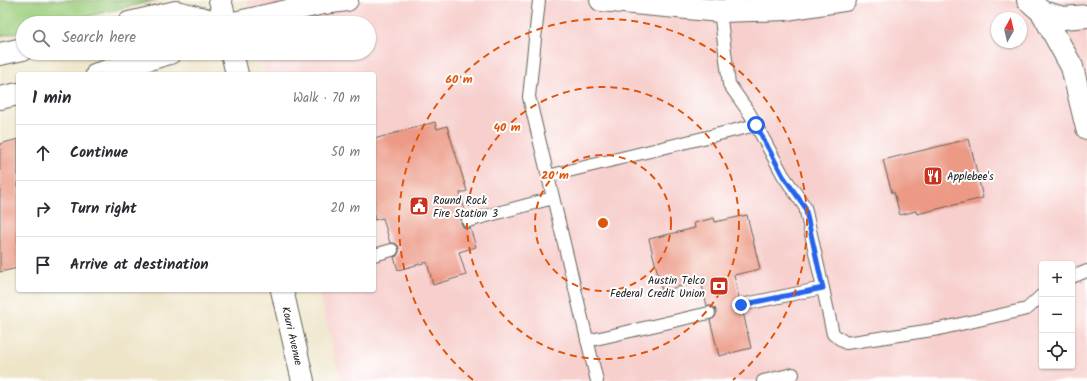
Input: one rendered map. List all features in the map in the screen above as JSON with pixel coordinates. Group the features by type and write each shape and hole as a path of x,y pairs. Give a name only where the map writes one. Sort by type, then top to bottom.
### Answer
{"street":[{"path":"220,0 224,16"},
{"path":"265,16 323,3 346,0"},
{"path":"601,0 720,11 788,9 845,0"},
{"path":"1035,6 1064,18 1087,16"},
{"path":"1035,6 1072,67 1087,128"},
{"path":"159,16 176,12 192,16"},
{"path":"0,54 16,51"},
{"path":"104,72 146,60"},
{"path":"234,60 237,72"},
{"path":"0,98 16,94"},
{"name":"Kouri Avenue","path":"282,292 303,381"}],"lane":[{"path":"539,0 529,97 597,381"},
{"path":"720,11 729,84 750,114 783,176 805,207 833,334 846,343 939,329 1027,309 1040,297"},
{"path":"548,176 756,125"},
{"path":"468,221 553,198"},
{"path":"376,254 392,250"},
{"path":"1075,276 1087,271"},
{"path":"741,305 823,288"},
{"path":"587,341 708,313"},
{"path":"763,381 793,374"}],"shaded area":[{"path":"247,0 1087,0 1087,381 341,381 319,292 376,292 376,72 265,72 262,60 376,60 376,16 251,16"}],"green space":[{"path":"0,0 157,0 88,16 16,16 16,33 0,36"}],"building":[{"name":"Round Rock Fire Station 3","path":"435,122 437,129 447,126 467,191 460,193 466,214 462,216 461,223 463,227 470,228 476,247 459,252 466,275 433,285 427,262 398,270 394,257 397,256 399,252 398,245 390,243 383,218 376,220 376,138"},
{"name":"Applebee's","path":"969,139 983,198 917,214 916,211 900,215 883,160"},
{"path":"16,140 16,268 0,272 0,144"},
{"name":"Austin Telco Federal Credit Union","path":"747,215 760,269 734,275 739,298 734,302 734,306 739,312 743,312 751,348 719,356 710,320 716,315 716,311 712,306 707,306 701,281 662,291 649,239 695,228 694,223 714,218 715,222"}],"place":[{"name":"Applebee's","path":"933,176"},
{"name":"Round Rock Fire Station 3","path":"419,206"},
{"name":"Austin Telco Federal Credit Union","path":"719,286"}],"route":[{"path":"741,305 823,288 805,207 783,176 756,125"}]}
